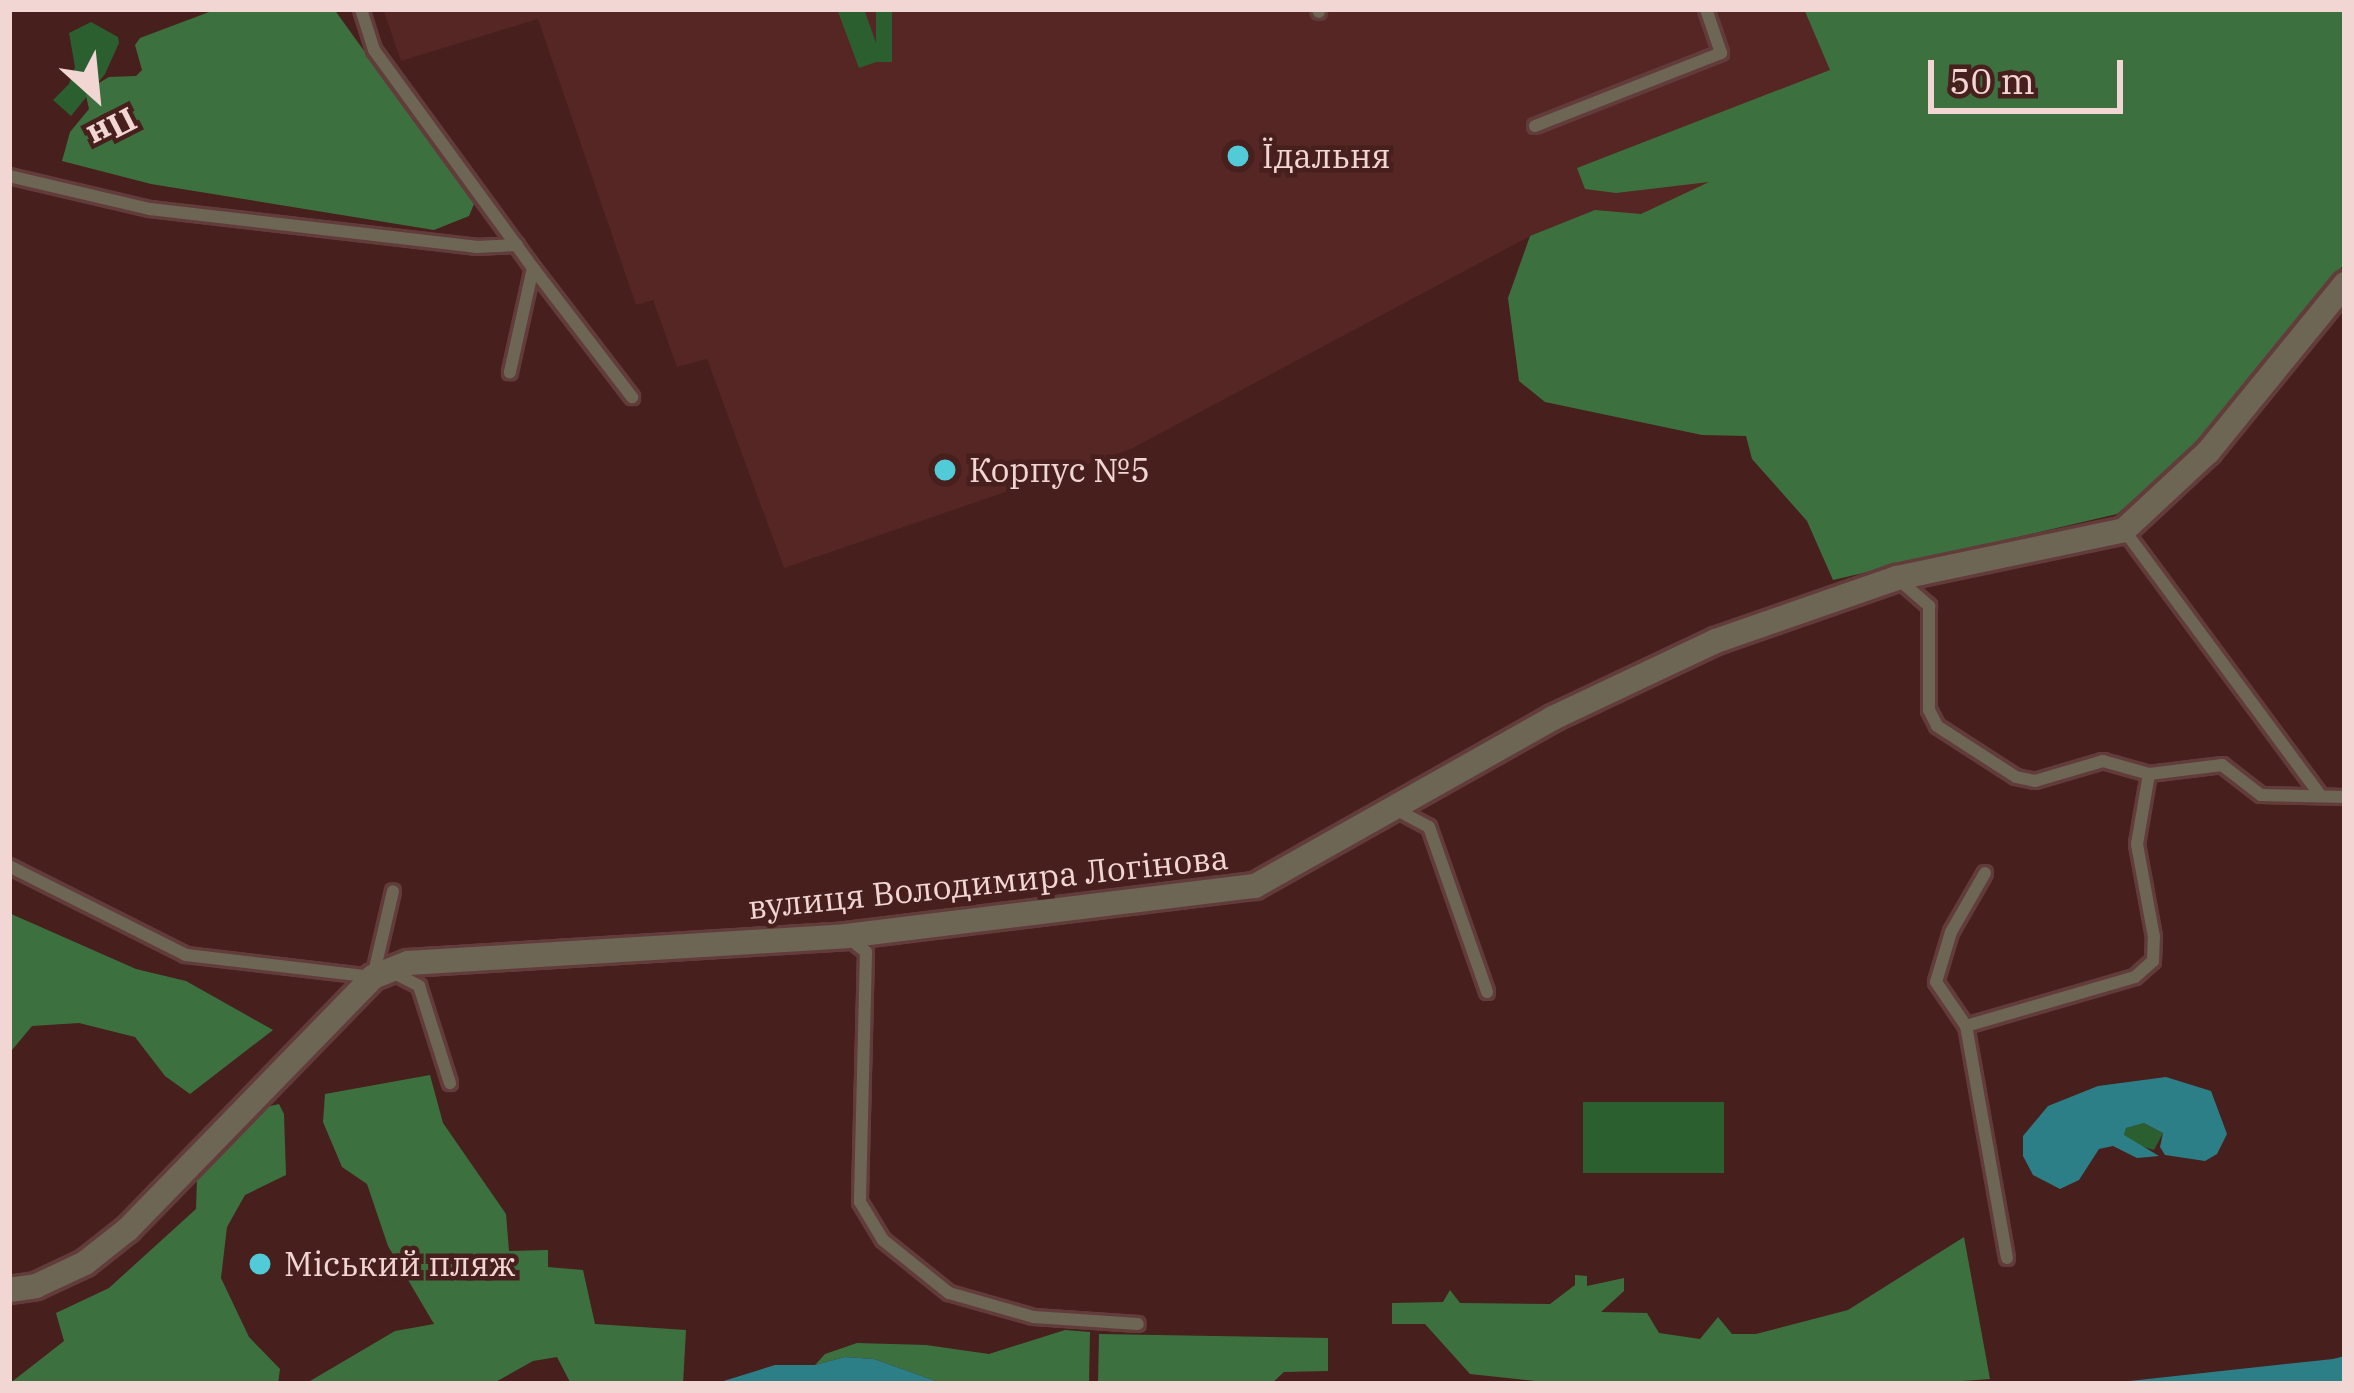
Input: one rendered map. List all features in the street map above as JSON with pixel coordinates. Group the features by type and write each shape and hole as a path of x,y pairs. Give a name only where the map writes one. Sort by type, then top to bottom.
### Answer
{"street":[{"path":"2124,530 2208,452 2345,284"},
{"name":"вулиця Володимира Логінова","path":"381,974 408,963 846,936 1255,886 1397,810 1552,718 1806,606 1897,578 2124,530"},
{"path":"9,1290 36,1286 85,1263 128,1229 381,974"}],"lane":[{"path":"361,9 374,50 632,397"},
{"path":"1535,126 1721,53 1706,9"},
{"path":"9,176 150,209 476,247 517,245"},
{"path":"510,372 533,268"},
{"path":"2124,530 2320,795"},
{"path":"1897,578 1929,606 1929,710 1948,735 2015,777 2035,781 2103,761 2149,774 2222,765 2261,795 2345,797"},
{"path":"1966,1026 2135,976 2152,961 2154,937 2137,844 2149,774"},
{"path":"1397,810 1429,827 1487,992"},
{"path":"9,866 186,955 381,974 419,986 450,1083"},
{"path":"1985,873 1951,932 1936,982 1966,1026 2007,1258"},
{"path":"381,974 393,891"},
{"path":"846,936 866,952 860,1202 883,1240 950,1293 1034,1317 1138,1324"}],"shaded area":[{"path":"383,9 1822,9 1855,69 1654,239 1530,236 1131,449 784,568 707,359 677,367 653,300 636,305 538,19 401,61"}],"green space":[{"path":"217,9 334,9 474,204 469,216 434,230 151,184 62,161 70,132 89,109 85,91 109,77 136,76 142,70 135,45 140,38"},
{"path":"837,9 864,9 882,60 859,68"},
{"path":"876,9 892,9 892,62 876,62"},
{"path":"1804,9 2345,9 2345,263 2202,441 2117,514 1833,580 1807,521 1752,459 1746,436 1702,435 1545,402 1519,381 1508,298 1530,236 1595,210 1641,214 1709,182 1616,193 1585,189 1577,168 1830,70"},
{"path":"91,22 118,37 119,43 105,74 71,116 53,100 69,84 75,67 69,33"},
{"path":"9,913 136,969 186,981 273,1030 190,1094 165,1076 135,1037 79,1023 32,1026 12,1050 9,1066"},
{"path":"430,1075 443,1123 506,1214 509,1251 548,1250 548,1267 583,1270 595,1324 686,1330 683,1384 571,1384 557,1357 533,1361 492,1384 305,1384 395,1331 434,1324 388,1246 367,1184 342,1167 323,1122 325,1094"},
{"path":"1583,1102 1724,1102 1724,1173 1583,1173"},
{"path":"279,1104 284,1114 286,1175 245,1195 227,1227 221,1278 249,1337 280,1369 278,1384 9,1384 64,1341 56,1313 109,1288 196,1209 197,1177 262,1108"},
{"path":"2144,1123 2163,1133 2154,1150 2130,1143 2124,1135 2126,1128"},
{"path":"1964,1237 1990,1379 1922,1384 1562,1384 1470,1374 1425,1324 1392,1324 1392,1303 1443,1302 1450,1290 1460,1303 1550,1304 1575,1285 1575,1275 1587,1276 1587,1286 1624,1278 1624,1291 1601,1312 1647,1313 1659,1333 1700,1339 1718,1317 1732,1334 1756,1334 1848,1310"},
{"path":"1065,1330 1090,1332 1089,1384 944,1384 874,1359 845,1357 815,1365 825,1354 857,1343 926,1345 989,1354"},
{"path":"1099,1334 1328,1338 1328,1371 1284,1372 1271,1384 1098,1384"}],"water":[{"path":"2166,1077 2211,1091 2227,1134 2217,1154 2205,1161 2165,1155 2160,1147 2163,1133 2144,1123 2126,1128 2124,1135 2159,1156 2137,1158 2113,1146 2099,1149 2079,1180 2060,1189 2033,1175 2023,1156 2023,1136 2048,1106 2098,1086"},
{"path":"2345,1356 2345,1384 2102,1384 2333,1359"},
{"path":"845,1357 874,1359 944,1384 714,1384 775,1365 815,1365"}],"place":[{"name":"Їдальня","path":"1238,156"},
{"name":"Корпус №5","path":"945,470"},
{"name":"Міський пляж","path":"260,1264"}]}
